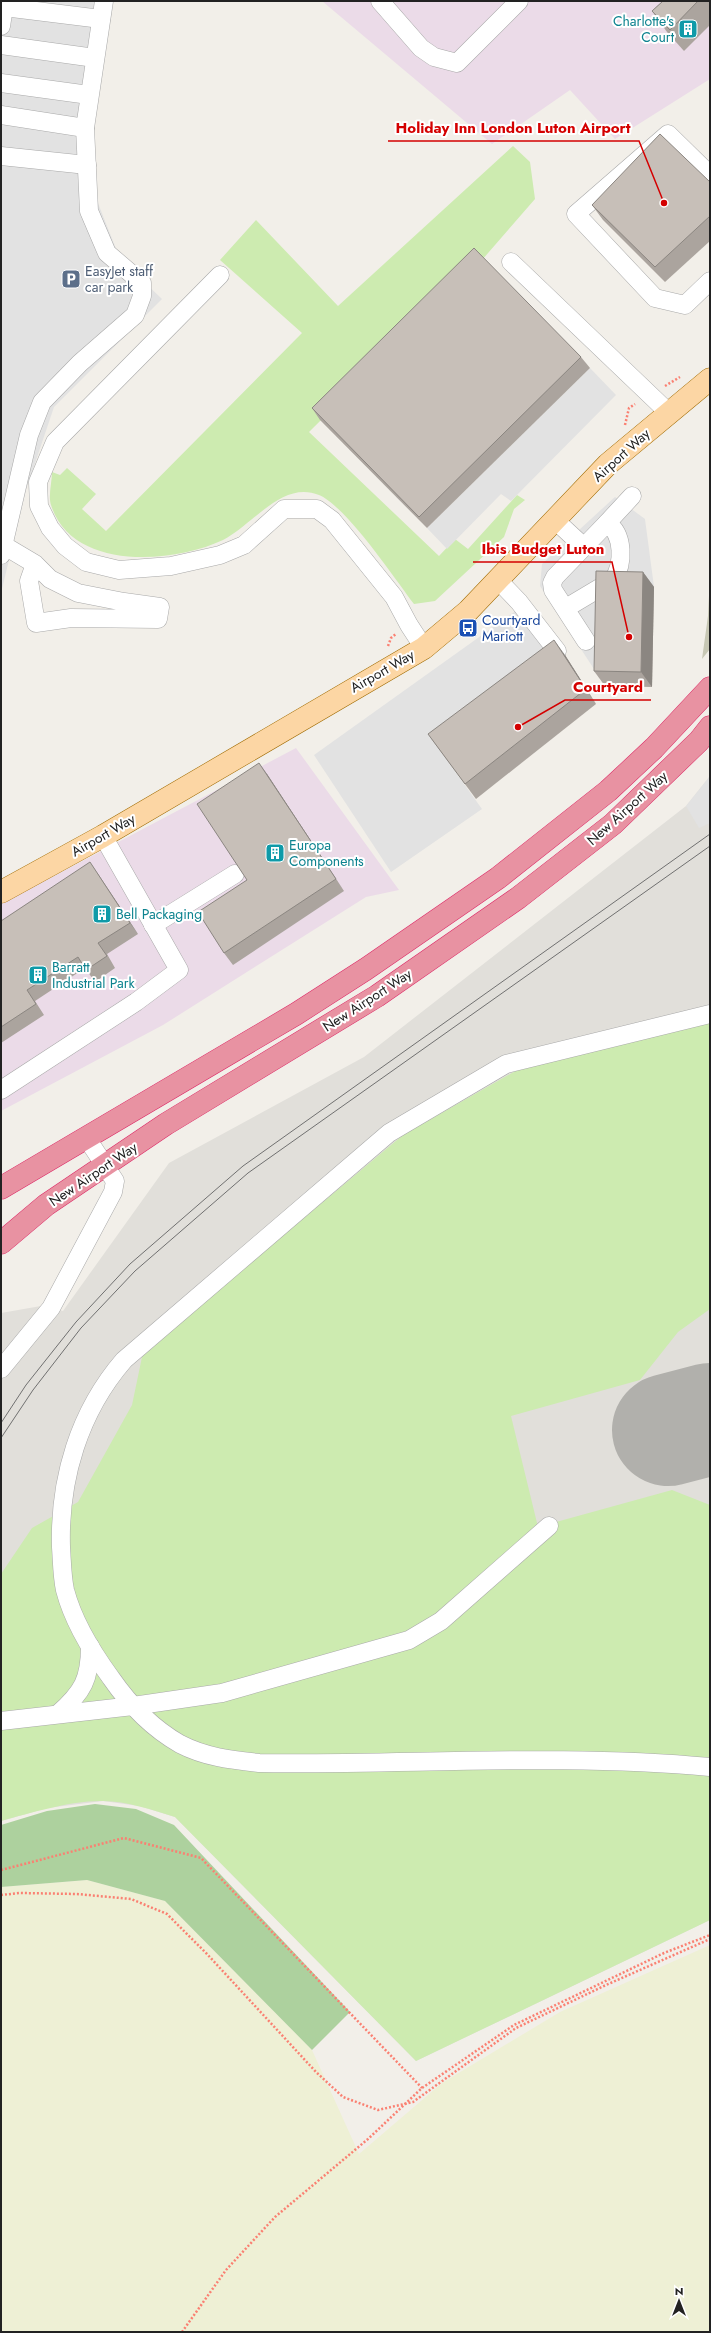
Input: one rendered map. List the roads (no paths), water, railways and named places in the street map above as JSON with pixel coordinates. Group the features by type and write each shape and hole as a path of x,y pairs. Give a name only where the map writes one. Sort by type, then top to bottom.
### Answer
{"highway":[{"name":"New Airport Way","path":"1,1188 296,1014 366,969 498,878 608,791 654,748 710,688"},
{"name":"New Airport Way","path":"1,1243 46,1205 105,1167 166,1124 377,996 518,898 613,824 699,741 710,727"}],"main road":[{"name":"Airport Way","path":"1,892 103,836 424,648 468,611 556,521 608,464 710,379"}],"street":[{"path":"35,564 29,580 36,623 71,618 158,619 160,606 124,602 78,593 50,579 35,564 2,550 29,435 42,402 85,358 135,315 142,296 142,283 107,253 89,211 85,128 104,1"},
{"path":"380,1 421,48 434,57 457,63 519,1"},
{"path":"1,26 5,4 101,20"},
{"path":"1,45 95,58"},
{"path":"1,83 89,94"},
{"path":"1,115 85,128"},
{"path":"710,174 668,134 576,214 655,298 685,305 710,281"},
{"path":"1,156 86,165"},
{"path":"511,262 669,413"},
{"path":"220,275 55,442 38,482 39,506 50,528 65,546 86,562 119,570 171,566 220,555 244,545 284,509 317,508 332,520 394,597 409,625 424,648"},
{"path":"586,641 553,590 552,583 555,577 632,496"},
{"path":"556,521 584,547"},
{"path":"566,608 613,580 617,575 620,552 619,542 614,528 607,524"},
{"path":"498,580 519,602 556,651"},
{"path":"1,1090 136,1002 179,970 103,836"},
{"path":"153,925 235,874"},
{"path":"710,1014 506,1064 395,1130 124,1360 107,1382 83,1424 73,1454 64,1494 61,1534 65,1589 77,1621 90,1645 106,1672 133,1706 161,1732 186,1747 218,1758 259,1764 560,1761 679,1764 710,1767"},
{"path":"1,1370 51,1308 113,1192 116,1181 105,1167 86,1137"},
{"path":"1,1721 133,1706 222,1693 409,1640 441,1621 549,1526"},
{"path":"58,1714 70,1704 90,1670 90,1645"}],"tram line":[{"path":"1,1423 26,1385 76,1322 130,1264 243,1166 710,834"},
{"path":"1,1438 33,1390 81,1328 135,1271 248,1173 710,846"}],"place":[{"name":"Charlotte's Court","path":"688,29"},
{"name":"Holiday Inn London Luton Airport","path":"664,203"},
{"name":"EasyJet staff car park","path":"71,279"},
{"name":"Courtyard Mariott","path":"468,628"},
{"name":"Ibis Budget Luton","path":"629,637"},
{"name":"Courtyard","path":"518,727"},
{"name":"Europa Components","path":"275,853"},
{"name":"Bell Packaging","path":"102,914"},
{"name":"Barratt Industrial Park","path":"38,975"}]}
